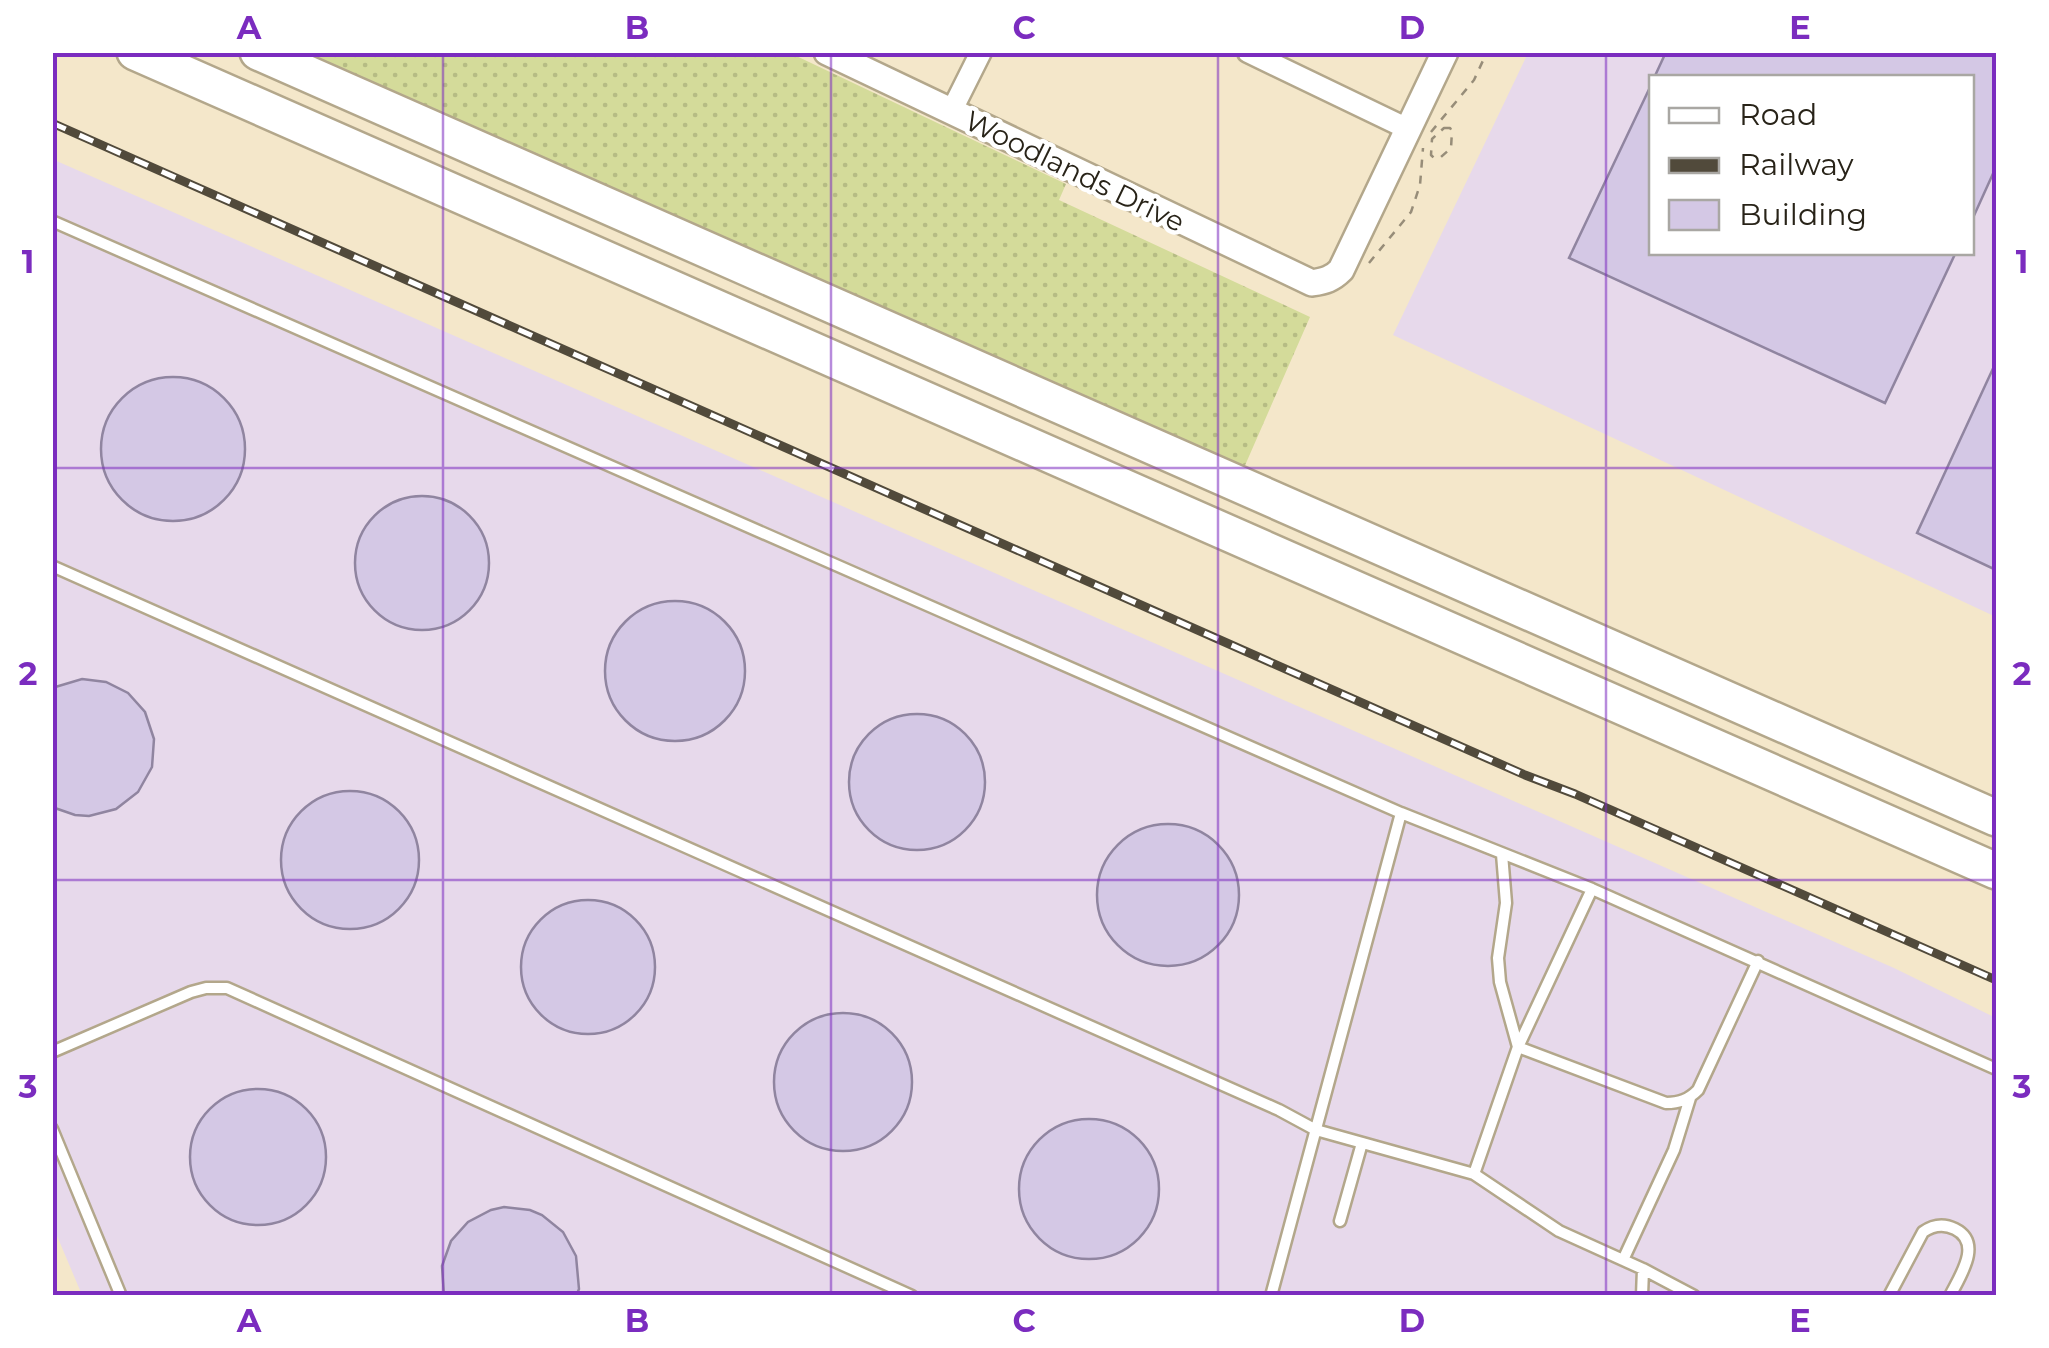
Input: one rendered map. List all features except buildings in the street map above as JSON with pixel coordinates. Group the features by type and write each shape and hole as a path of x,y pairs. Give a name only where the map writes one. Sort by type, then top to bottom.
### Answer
{"highway":[{"path":"135,52 1996,871"},
{"path":"258,52 1996,818"}],"street":[{"name":"Woodlands Drive","path":"827,52 1312,283 1334,277 1341,270 1423,138"},
{"path":"952,112 981,52"},
{"path":"1250,53 1423,138 1445,52"}],"lane":[{"path":"52,222 1402,813 1758,961 1996,1069"},
{"path":"52,566 1279,1110 1316,1130 1474,1174 1559,1232 1694,1296"},
{"path":"1271,1296 1402,813"},
{"path":"1502,854 1506,903 1498,958 1500,982 1518,1047"},
{"path":"1474,1174 1518,1047 1592,889"},
{"path":"1518,1047 1666,1103 1690,1098 1698,1090 1758,961"},
{"path":"52,1052 192,992 227,988 912,1296"},
{"path":"1623,1260 1674,1150 1690,1098"},
{"path":"52,1128 122,1296"},
{"path":"1340,1220 1362,1143"},
{"path":"1889,1296 1923,1232 1942,1225 1962,1233 1968,1241 1969,1252 1950,1296"},
{"path":"1642,1296 1643,1269"}],"path":[{"path":"1366,267 1411,212 1420,184 1423,138 1474,80 1487,52"},
{"path":"1444,128 1452,131 1451,148 1441,157 1431,155 1423,138 1444,128"}],"shaded area":[{"path":"1528,53 1996,53 1996,617 1393,335"},
{"path":"52,159 1894,968 1996,1018 1996,1295 82,1295 52,1224"}],"green space":[{"path":"299,53 790,53 1066,184 1059,200 1310,317 1243,470"}],"railway":[{"path":"52,123 1996,980"}]}
